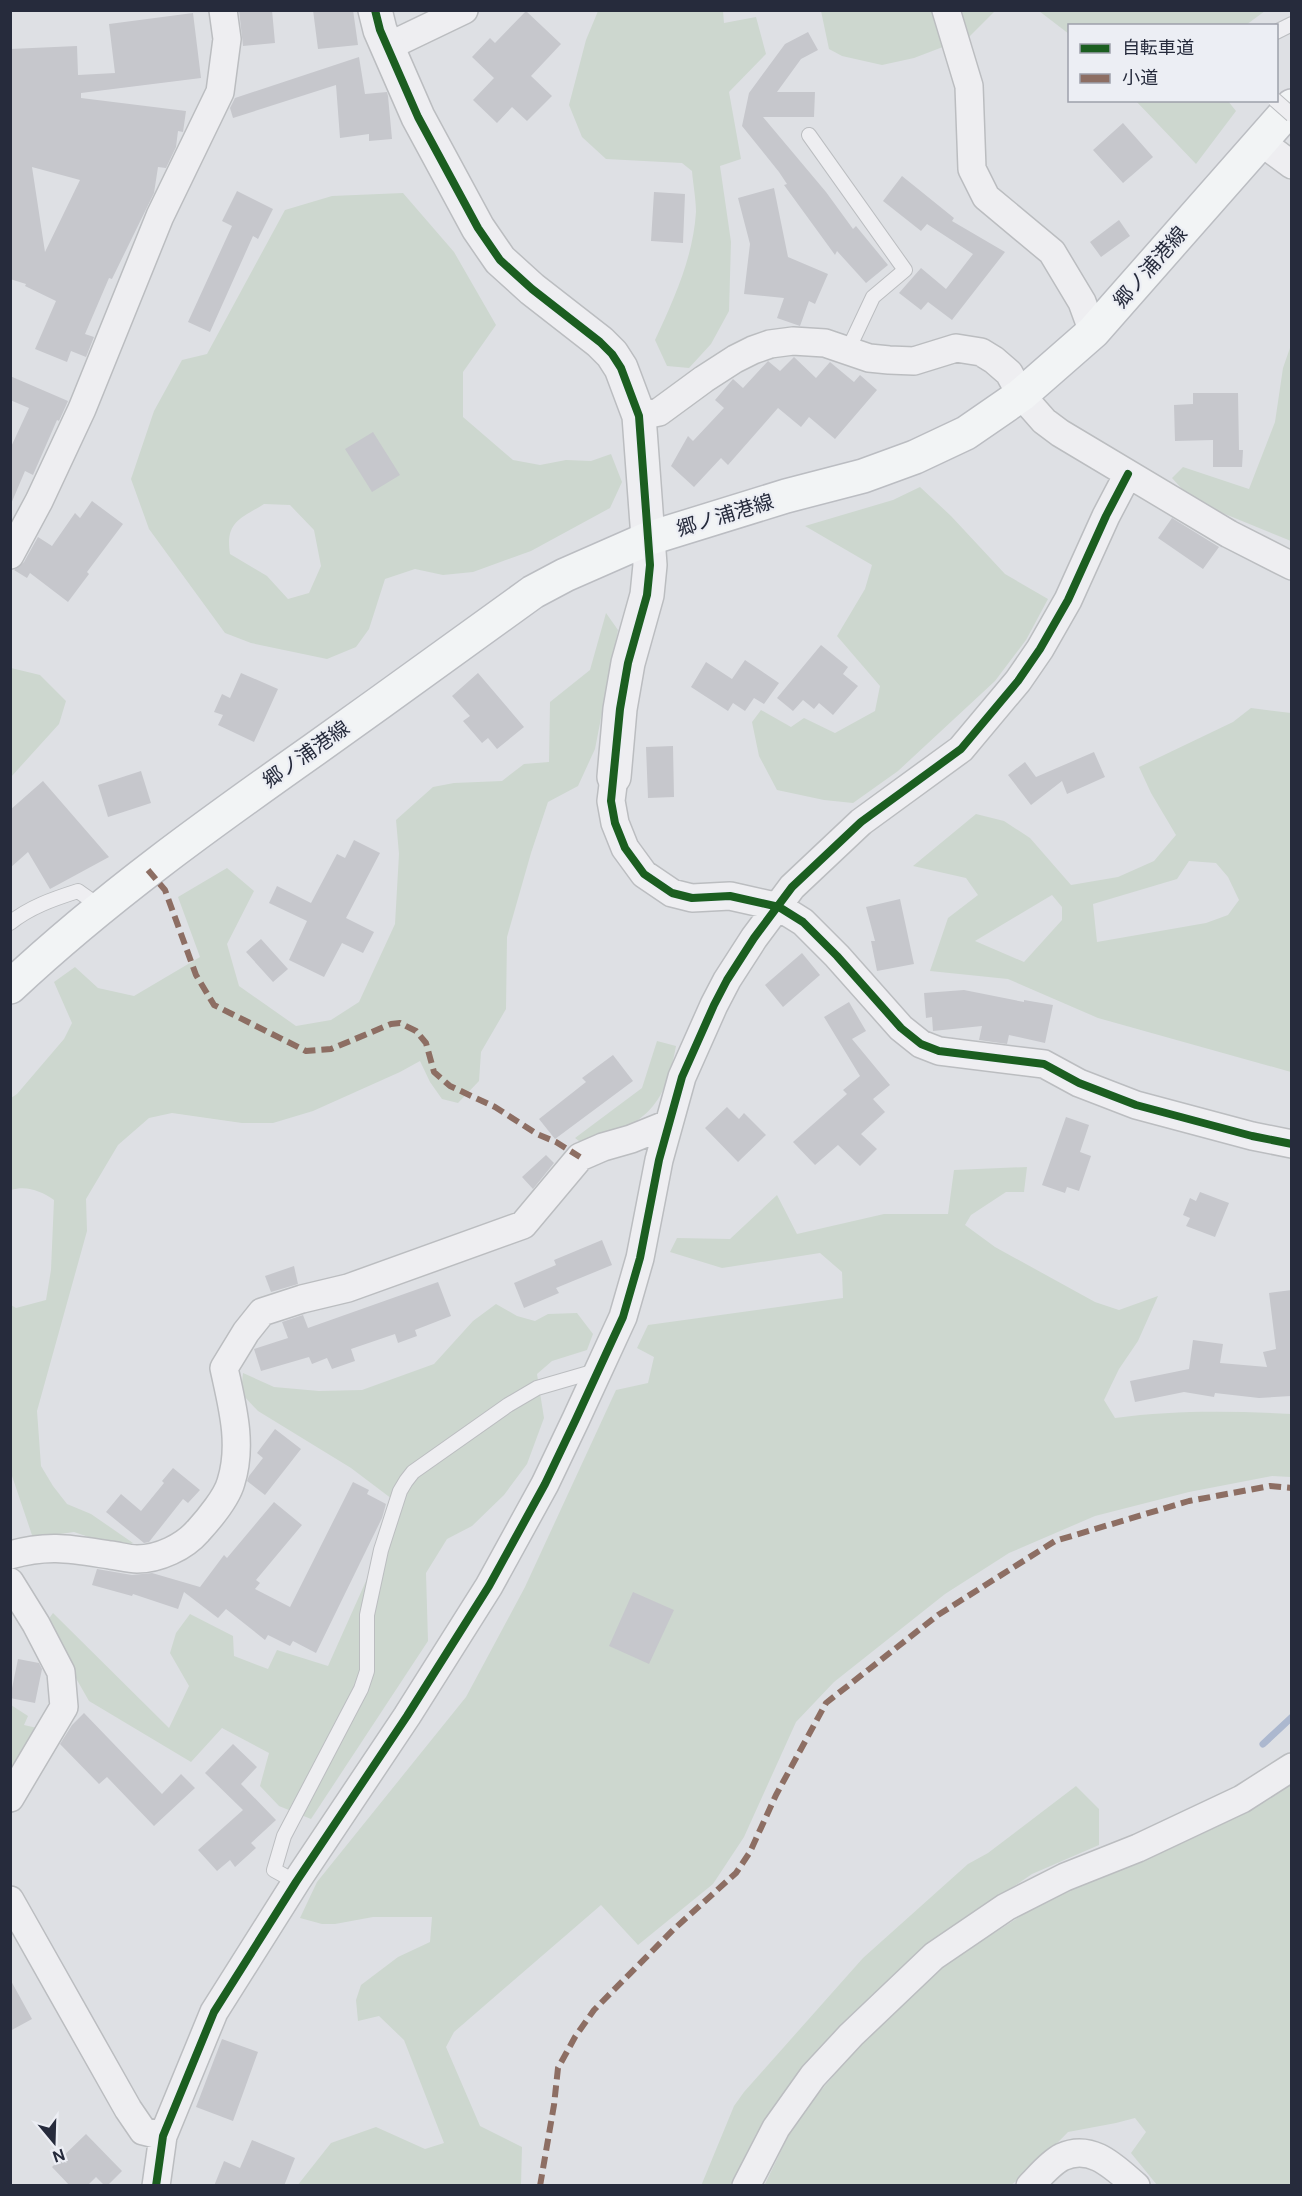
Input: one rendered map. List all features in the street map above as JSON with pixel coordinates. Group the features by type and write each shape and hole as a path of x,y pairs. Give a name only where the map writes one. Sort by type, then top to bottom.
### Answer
{"main road":[{"name":"郷ノ浦港線","path":"10,987 102,908 219,816 533,592 565,574 647,538 786,496 863,476 915,457 966,433 1021,395 1093,332 1292,106"}],"street":[{"path":"10,555 39,501 82,409 160,216 220,92 227,39 223,10"},
{"path":"375,10 387,47 418,117 478,228 500,260 612,354 621,368 639,416 650,565 647,595 628,663 620,709 611,801 615,823 625,848 644,874 672,893 692,898 730,896 779,907 810,929 901,1028 921,1044 939,1051 1044,1064 1079,1083 1136,1105 1252,1136 1292,1144"},
{"path":"387,47 464,10"},
{"path":"946,10 969,86 972,169 986,197 1052,252 1082,302 1093,332"},
{"path":"1261,142 1292,165"},
{"path":"639,416 659,412 735,359 770,344 793,341 825,343 869,358 914,361 957,348 981,352 1009,373 1021,395 1044,421 1060,433 1229,534 1292,566"},
{"path":"156,2186 163,2136 214,2012 489,1586 545,1484 599,1370 623,1317 639,1258 658,1160 682,1077 727,980 754,938 792,887 861,822 961,749 1018,681 1040,649 1068,600 1106,516 1128,474"},
{"path":"10,1555 34,1548 59,1548 138,1559 162,1554 189,1541 205,1524 231,1482 236,1423 224,1368 246,1332 262,1312 273,1306 348,1288 523,1225 580,1157 668,1124"},
{"path":"10,1582 36,1624 61,1672 64,1690 64,1707 10,1798"},
{"path":"746,2186 776,2128 813,2076 934,1956 1006,1907 1065,1876 1138,1848 1242,1799 1292,1767"},
{"path":"10,1900 128,2109 143,2131 163,2136"},
{"path":"1030,2186 1061,2158 1079,2152 1101,2157 1137,2186"}],"lane":[{"path":"1278,31 1292,24"},
{"path":"1277,102 1292,115"},
{"path":"809,135 904,270 873,297 848,350"},
{"path":"10,923 23,913 50,900 78,891 102,908"},
{"path":"296,1882 274,1870 284,1836 361,1689 367,1671 367,1615 381,1550 400,1491 413,1472 508,1405 537,1388 599,1370"}],"shaded area":[{"path":"1039,10 1265,11 1247,24 1068,24 1068,33"},
{"path":"598,11 723,11 724,23 756,17 766,54 729,92 741,159 720,166 731,242 729,311 711,344 689,368 667,366 655,340 676,294 691,246 696,212 692,171 682,163 606,159 582,137 569,105 586,40"},
{"path":"821,11 995,11 969,37 914,58 882,65 842,56 829,49"},
{"path":"1137,102 1229,102 1236,111 1196,164"},
{"path":"403,193 454,252 496,325 463,372 463,417 513,460 540,465 566,460 591,461 611,454 622,482 610,508 531,551 473,572 443,575 415,569 385,579 369,629 356,647 327,659 251,643 225,633 149,529 131,479 154,411 182,360 207,354 285,210 332,196","holes":["264,504 290,505 314,530 321,566 309,593 288,599 267,576 230,554 229,543 232,528 241,518"]},
{"path":"1291,345 1291,541 1193,501 1172,478 1183,467 1249,489 1275,422 1283,368"},
{"path":"920,487 951,516 1005,574 1048,599 1026,640 995,681 898,771 853,803 824,800 777,790 759,756 752,722 761,710 791,727 804,718 835,733 875,711 880,686 837,636 865,589 872,565 805,526 893,500"},
{"path":"606,613 618,630 595,749 578,786 548,802 507,937 506,1009 481,1052 479,1081 458,1103 442,1099 430,1082 420,1061 313,1111 273,1123 242,1123 172,1113 149,1118 118,1145 86,1199 87,1231 37,1411 41,1466 53,1486 67,1504 91,1514 133,1543 121,1548 74,1532 33,1538 11,1473 11,1305 16,1308 46,1300 51,1270 54,1200 34,1190 23,1188 11,1190 11,1098 64,1039 72,1023 54,982 75,967 98,988 134,996 200,957 178,897 227,868 254,891 227,944 239,986 296,1026 331,1020 359,1002 395,924 399,854 396,820 433,787 454,783 502,781 524,764 549,762 550,702 590,670"},
{"path":"11,668 40,675 66,701 59,724 11,777"},
{"path":"1251,708 1291,713 1291,1072 1098,1018 1008,979 930,971 948,918 978,895 966,878 913,866 976,814 1004,821 1030,838 1071,885 1118,877 1154,861 1176,835 1151,793 1139,767 1233,722","holes":["1189,861 1216,863 1228,877 1239,900 1228,915 1206,923 1097,942 1093,904 1177,879","1052,895 1062,907 1062,920 1024,962 975,941"]},
{"path":"657,1041 676,1046 665,1086 658,1100 637,1121 587,1147 575,1138 642,1088"},
{"path":"1027,1167 1024,1192 1006,1192 971,1215 965,1225 995,1247 1095,1302 1119,1310 1158,1296 1138,1341 1119,1369 1104,1400 1115,1418 1203,1412 1291,1414 1291,1477 1272,1476 1189,1492 1095,1516 1009,1553 945,1594 834,1682 796,1722 744,1837 713,1884 638,1945 601,1905 454,2032 446,2047 480,2126 522,2147 521,2185 297,2186 331,2143 376,2127 425,2149 444,2143 404,2040 379,2016 358,2021 356,2000 361,1985 398,1957 430,1942 432,1917 373,1917 335,1924 322,1924 300,1918 317,1882 466,1697 525,1587 616,1390 648,1383 654,1357 637,1348 648,1325 843,1298 842,1272 820,1253 722,1268 670,1252 677,1238 730,1239 777,1195 797,1234 884,1214 948,1214 954,1170"},
{"path":"496,1304 517,1316 535,1321 548,1314 577,1313 593,1334 587,1350 552,1361 537,1374 544,1418 527,1464 504,1495 472,1526 447,1539 426,1573 428,1641 311,1819 279,1806 260,1786 269,1753 222,1728 191,1762 89,1701 45,1624 53,1613 169,1728 189,1686 170,1653 176,1633 190,1614 233,1636 234,1656 268,1669 277,1650 328,1666 400,1505 351,1468 258,1411 241,1393 243,1373 274,1387 319,1391 362,1390 434,1364 473,1321"},
{"path":"11,1705 28,1716 24,1725 37,1728 11,1778"},
{"path":"1291,1784 1291,2185 1157,2185 1131,2153 1146,2132 1135,2118 1068,2132 1031,2170 1011,2185 764,2186 796,2120 895,2003 943,1966 1041,1903 1091,1879 1198,1836 1276,1795"},
{"path":"1076,1786 1099,1809 1099,1845 1032,1874 981,1909 803,2074 756,2134 731,2185 701,2186 734,2106 863,1958 968,1864 988,1853"}],"building":[{"path":"239,10 272,10 275,43 243,46"},
{"path":"313,10 353,10 358,45 318,49"},
{"path":"526,11 561,44 531,76 552,96 527,121 512,107 497,123 473,100 494,78 472,57 490,38 495,43"},
{"path":"193,13 201,78 81,93 81,98 186,111 183,132 178,131 176,147 166,168 158,167 154,193 112,279 109,278 85,334 94,337 86,357 71,351 67,362 35,349 56,301 25,286 26,284 10,279 10,49 77,46 78,75 115,73 109,24","holes":["32,167 80,180 45,252"]},
{"path":"808,32 818,50 801,59 777,92 815,92 814,117 763,117 826,192 853,229 856,226 888,265 866,283 837,251 835,255 784,185 787,184 779,172 742,126 749,93 785,44"},
{"path":"359,57 365,94 387,92 392,139 369,141 369,134 340,138 336,85 233,118 230,108 235,98"},
{"path":"1123,123 1153,157 1123,183 1093,150"},
{"path":"902,176 954,218 952,221 1005,252 952,320 928,302 921,310 899,293 921,268 946,289 973,254 927,224 921,231 883,201"},
{"path":"774,188 788,257 828,274 815,304 809,301 800,326 777,318 784,298 744,294 750,244 738,198"},
{"path":"237,191 273,209 258,239 253,236 210,332 188,322 232,226 222,221"},
{"path":"654,192 685,194 683,243 651,241"},
{"path":"1119,220 1130,236 1101,257 1090,242"},
{"path":"794,357 816,378 830,362 854,382 860,375 877,390 835,439 809,417 801,427 778,408 728,465 721,458 694,487 671,466 688,436 693,441 724,408 715,400 733,379 743,388 768,361 780,371"},
{"path":"10,376 68,401 59,421 57,420 33,475 25,471 11,504 10,449 29,408 10,400"},
{"path":"1193,393 1238,393 1239,450 1243,450 1242,467 1213,467 1213,440 1175,441 1174,405 1193,404"},
{"path":"373,432 400,475 372,492 345,449"},
{"path":"92,501 123,524 68,602 30,573 27,578 14,570 24,562 38,537 52,546 75,513 80,518"},
{"path":"1172,518 1219,547 1203,569 1158,538"},
{"path":"821,645 848,667 843,674 858,686 833,715 819,703 814,709 803,700 793,711 777,698"},
{"path":"745,660 779,683 764,704 754,698 745,711 733,703 728,711 691,687 706,662 732,679"},
{"path":"241,673 278,689 254,742 218,725 223,715 214,712 222,694 230,698"},
{"path":"478,673 524,727 497,749 488,738 482,743 463,721 470,716 452,696"},
{"path":"673,746 674,797 648,798 646,747"},
{"path":"1094,752 1105,777 1067,794 1062,781 1031,805 1008,775 1025,762 1036,777"},
{"path":"141,771 151,803 108,817 98,785"},
{"path":"43,781 109,857 50,889 28,852 10,868 10,810"},
{"path":"354,840 380,853 346,918 374,932 363,953 342,943 324,977 289,960 307,921 269,903 277,886 311,903 337,854 345,858"},
{"path":"900,899 914,964 877,971 871,941 875,941 866,907"},
{"path":"261,939 288,969 273,982 246,952"},
{"path":"802,953 820,975 783,1007 765,985"},
{"path":"964,990 1024,1002 1024,1000 1053,1005 1045,1043 1009,1035 1007,1044 979,1040 982,1026 933,1031 932,1017 926,1018 924,993"},
{"path":"849,1002 866,1031 852,1039 890,1085 873,1099 885,1112 861,1134 877,1149 860,1166 838,1145 815,1165 793,1142 847,1094 843,1090 860,1076 824,1017"},
{"path":"613,1055 633,1081 555,1139 539,1119 586,1082 582,1078"},
{"path":"727,1107 739,1119 744,1113 766,1135 738,1162 705,1128"},
{"path":"1066,1117 1089,1125 1080,1152 1091,1156 1079,1191 1067,1187 1065,1193 1042,1185"},
{"path":"546,1155 554,1163 533,1189 522,1177"},
{"path":"1200,1192 1229,1203 1215,1237 1186,1226 1190,1218 1183,1215 1190,1198 1196,1201"},
{"path":"602,1240 612,1265 556,1288 559,1293 524,1308 514,1283 556,1265 554,1260"},
{"path":"294,1266 298,1284 271,1292 265,1276"},
{"path":"438,1282 451,1316 415,1330 417,1336 398,1343 395,1334 351,1349 355,1361 332,1369 327,1358 312,1364 309,1357 261,1371 254,1349 288,1338 282,1322 303,1315 308,1328"},
{"path":"1292,1290 1291,1396 1259,1398 1215,1393 1214,1397 1184,1392 1135,1402 1130,1381 1189,1369 1193,1340 1223,1344 1220,1363 1267,1367 1263,1352 1276,1349 1269,1293"},
{"path":"275,1429 301,1449 265,1495 247,1481 263,1458 257,1453"},
{"path":"173,1468 200,1490 188,1503 183,1499 149,1542 144,1543 106,1512 121,1494 141,1511"},
{"path":"353,1482 369,1490 367,1494 386,1504 382,1518 316,1653 293,1641 290,1646 268,1635 265,1640 226,1609 218,1618 184,1592 178,1609 133,1594 132,1596 92,1585 97,1569 132,1575 152,1573 200,1587 224,1555 227,1558 274,1502 302,1525 256,1580 260,1583 255,1589 290,1607"},
{"path":"633,1592 674,1610 649,1664 609,1646"},
{"path":"18,1659 39,1663 42,1669 35,1703 10,1698"},
{"path":"84,1713 162,1794 181,1774 195,1788 154,1826 107,1777 99,1784 60,1744 72,1725"},
{"path":"233,1744 257,1767 241,1784 276,1820 251,1843 256,1848 235,1867 230,1860 217,1871 198,1850 243,1810 205,1773"},
{"path":"10,1979 32,2019 10,2031"},
{"path":"222,2039 258,2052 233,2121 196,2107"},
{"path":"86,2134 122,2171 107,2186 96,2177 87,2186 70,2186 52,2167"},
{"path":"252,2140 295,2158 284,2186 214,2186 224,2161 240,2168"}],"waterway":[{"path":"1263,1744 1292,1717"}],"marked path":[{"path":"148,870 165,890 196,975 214,1005 306,1051 331,1049 391,1024 400,1023 416,1031 426,1043 434,1072 450,1086 495,1107 537,1134 556,1142 580,1157"},
{"path":"540,2186 558,2068 575,2037 594,2010 673,1930 736,1873 750,1852 776,1795 826,1703 938,1615 1055,1541 1189,1501 1270,1486 1292,1488"}],"cycle path":[{"path":"375,10 380,30 418,117 478,228 500,260 612,354 621,368 639,416 650,565 647,595 628,663 620,709 611,801 615,823 625,848 644,874 672,893 692,898 730,896 779,907 803,922 837,956 901,1028 921,1044 939,1051 1044,1064 1079,1083 1136,1105 1252,1136 1292,1144"},
{"path":"156,2186 163,2136 214,2012 489,1586 545,1484 576,1419 623,1317 640,1258 659,1160 682,1077 727,980 754,938 792,887 861,822 961,749 1018,681 1040,649 1068,600 1106,516 1128,474"}]}
